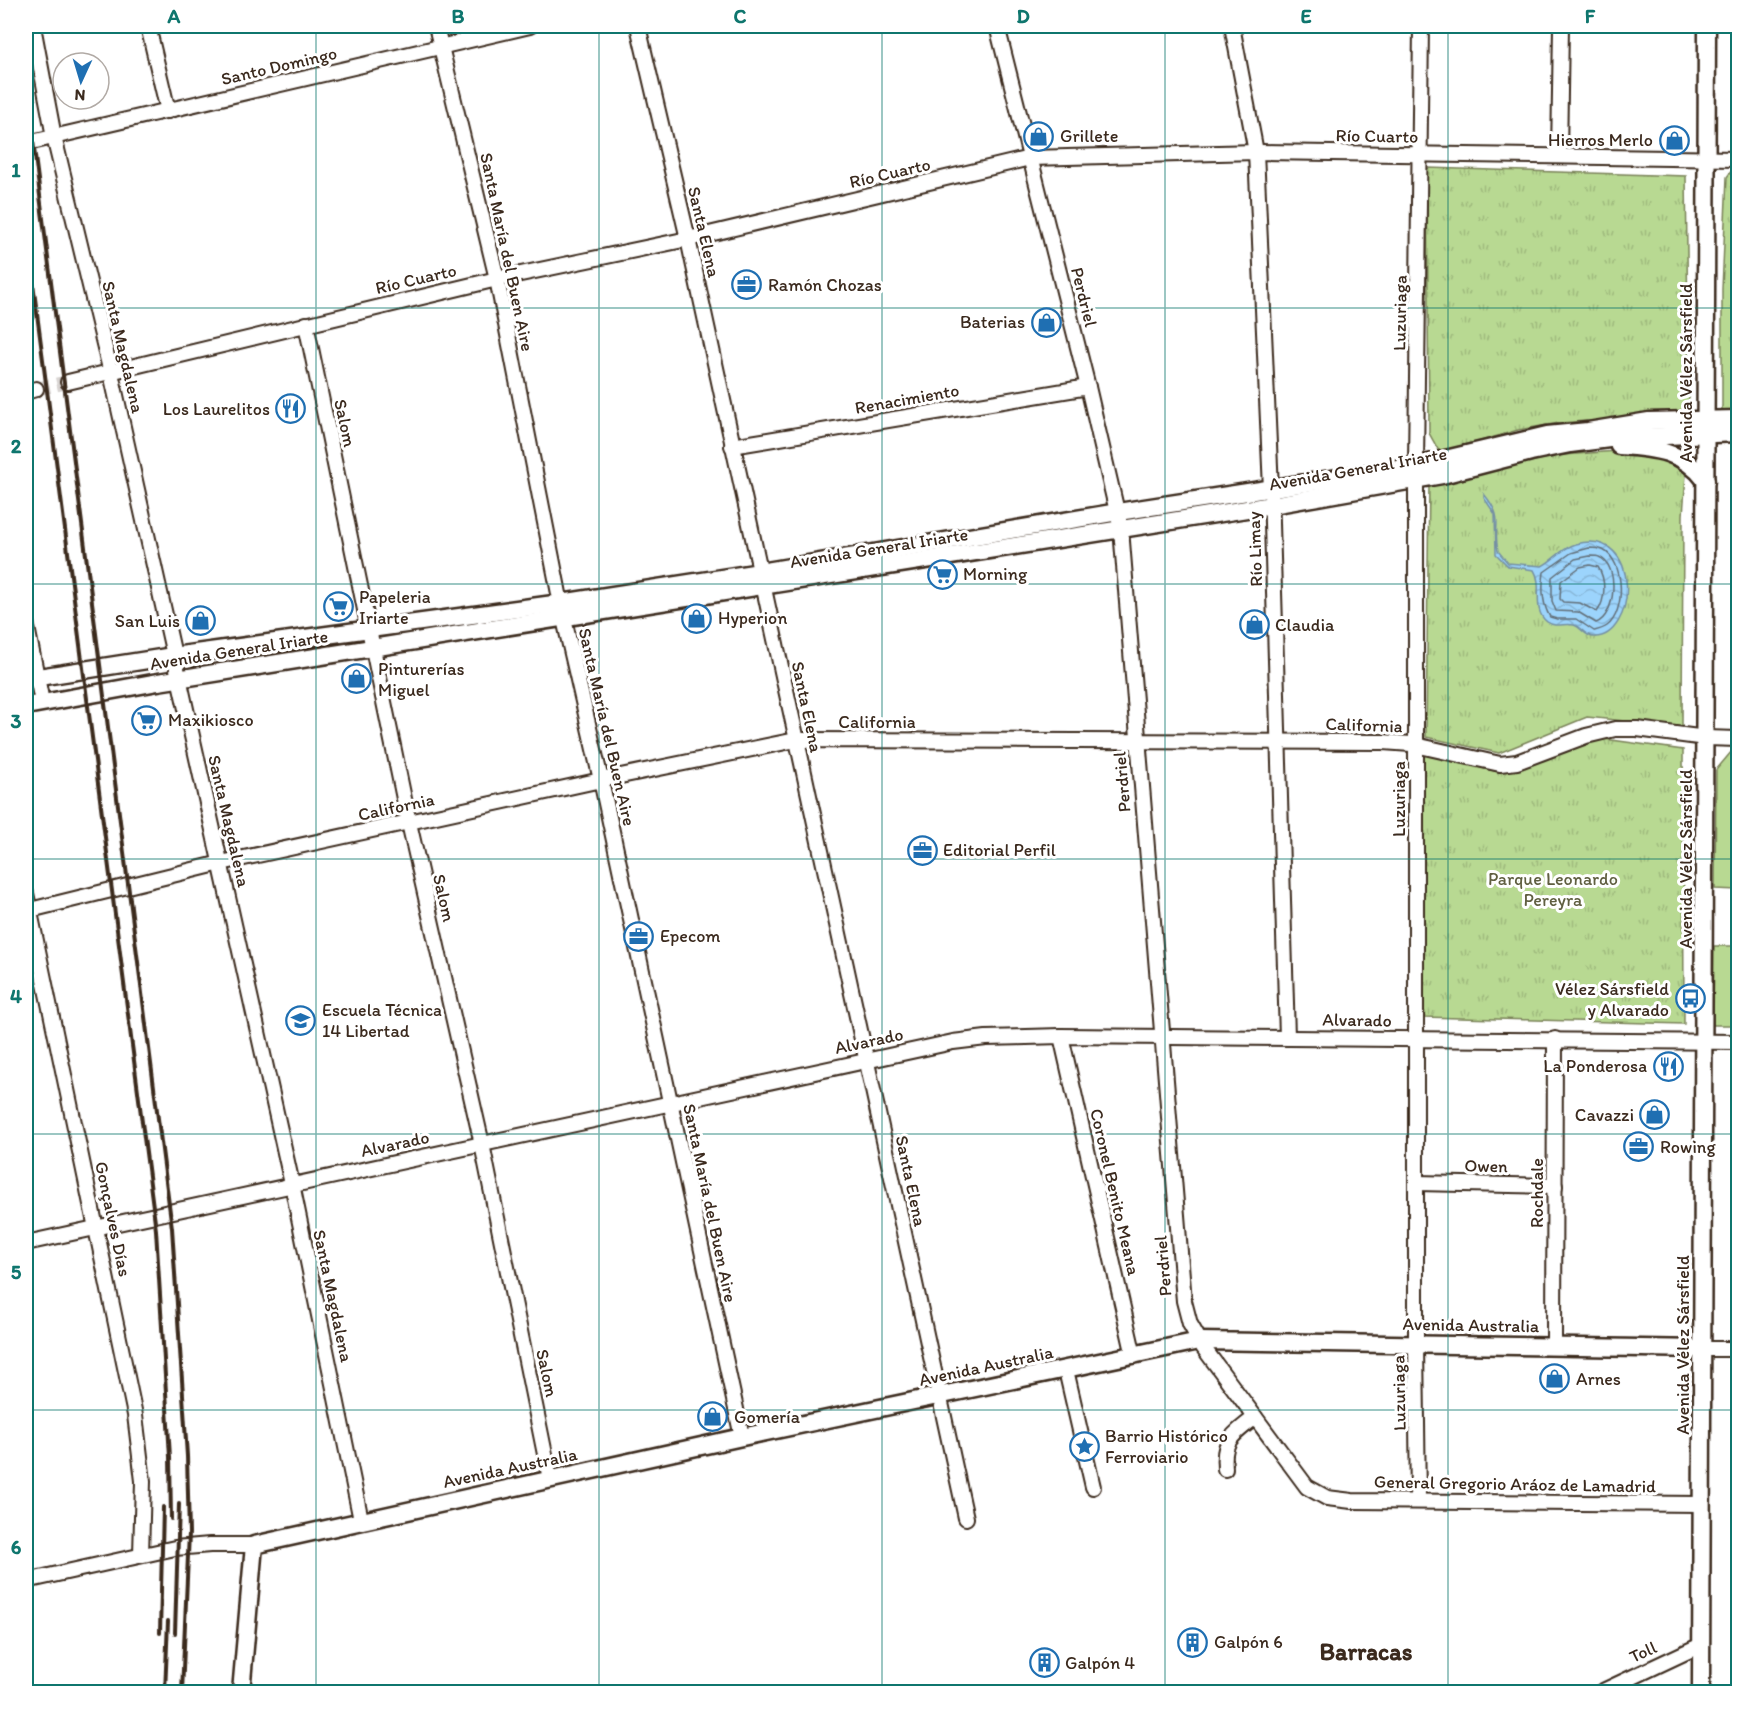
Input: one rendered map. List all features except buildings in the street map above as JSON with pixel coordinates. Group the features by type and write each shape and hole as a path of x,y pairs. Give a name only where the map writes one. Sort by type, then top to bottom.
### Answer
{"main road":[{"name":"Avenida Vélez Sársfield","path":"1701,1692 1707,26"},
{"name":"Avenida General Iriarte","path":"34,704 374,648 562,611 1272,497 1570,444 1706,426 1738,418"},
{"name":"Avenida General Iriarte","path":"1416,473 1547,435 1649,421 1706,426 1738,433"},
{"path":"1570,444 1628,446 1669,453 1688,462 1706,481"},
{"name":"Avenida General Iriarte","path":"32,678 173,656 370,630 562,611"},
{"name":"Avenida Australia","path":"254,1545 742,1437 1199,1341 1702,1349"},
{"path":"241,1692 254,1545"}],"street":[{"name":"Santa Magdalena","path":"33,26 54,137 111,373 292,1184 361,1521"},
{"path":"148,26 168,111"},
{"name":"Santa María del Buen Aire","path":"436,26 497,279 562,611 601,780 742,1437"},
{"name":"Santo Domingo","path":"36,141 530,26"},
{"name":"Santa Elena","path":"638,26 688,239 966,1518"},
{"name":"Perdriel","path":"997,26 1089,387 1119,521 1187,1317 1199,1341 1307,1487 1327,1498"},
{"name":"Río Limay","path":"1232,26 1256,152 1272,497 1287,1037"},
{"name":"Luzuriaga","path":"1418,1501 1416,473 1421,26"},
{"path":"1559,156 1561,26"},
{"name":"Río Cuarto","path":"68,382 497,279 688,239 1030,158 1256,152 1738,159"},
{"name":"Salom","path":"306,324 409,823 482,1144 550,1479"},
{"name":"Renacimiento","path":"732,446 1089,387"},
{"path":"26,622 34,704"},
{"name":"California","path":"27,910 220,863 796,740 1383,742 1416,746 1490,763 1505,764 1523,760 1608,730 1632,729 1706,738 1738,739"},
{"name":"Gonçalves Días","path":"26,894 27,910 96,1227 140,1448 143,1490 141,1555"},
{"name":"Coronel Benito Meana","path":"1061,1036 1134,1356"},
{"name":"Alvarado","path":"26,1243 962,1040 1001,1037 1163,1036 1738,1042"},
{"name":"Rochdale","path":"1554,1346 1556,1039"},
{"name":"Owen","path":"1416,1183 1555,1186"},
{"name":"Avenida Australia","path":"1702,1349 1738,1349"},
{"path":"1066,1370 1094,1487"},
{"path":"1226,1469 1224,1454 1228,1440 1255,1417"},
{"name":"General Gregorio Aráoz de Lamadrid","path":"1327,1498 1352,1501 1702,1504"},
{"path":"26,1581 141,1555 199,1545 254,1545"},
{"name":"Toll","path":"1600,1692 1701,1645"}],"green space":[{"path":"1734,167 1738,167 1738,413 1722,413 1722,289 1727,177"},
{"path":"1427,168 1686,176 1689,403 1682,414 1559,423 1518,430 1440,453 1429,433"},
{"path":"1631,450 1682,466 1686,474 1683,515 1682,727 1587,717 1499,753 1426,737 1429,482 1563,455"},
{"name":"Parque Leonardo Pereyra","path":"1590,737 1683,750 1684,1024 1424,1017 1422,754 1499,772"},
{"path":"1732,751 1738,751 1738,890 1715,889 1716,770"},
{"path":"1714,946 1738,946 1738,1025 1713,1025"}],"water":[{"path":"1484,494 1497,517 1498,551 1508,563 1542,566 1576,544 1598,543 1614,551 1623,566 1627,585 1625,604 1618,621 1608,633 1593,637 1574,625 1554,625 1542,617 1538,604 1537,576 1534,570 1508,566 1496,554 1495,514 1484,498"}],"tunnel":[{"path":"36,389 68,382"}],"railway":[{"path":"26,86 172,1228 187,1456 189,1533 182,1692"},
{"path":"26,229 156,1230 170,1457 171,1519"},
{"path":"175,1633 179,1504"},
{"path":"160,1633 163,1507"},
{"path":"165,1692 168,1621"}],"place":[{"name":"Grillete","path":"1039,136"},
{"name":"Hierros Merlo","path":"1674,140"},
{"name":"Ramón Chozas","path":"747,285"},
{"name":"Baterias","path":"1046,322"},
{"name":"Los Laurelitos","path":"291,409"},
{"name":"Morning","path":"942,574"},
{"name":"Papeleria Iriarte","path":"338,607"},
{"name":"Hyperion","path":"697,618"},
{"name":"San Luis","path":"201,621"},
{"name":"Claudia","path":"1254,625"},
{"name":"Pinturerías Miguel","path":"357,679"},
{"name":"Maxikiosco","path":"147,720"},
{"name":"Editorial Perfil","path":"922,850"},
{"name":"Epecom","path":"639,936"},
{"name":"Vélez Sársfield y Alvarado","path":"1690,999"},
{"name":"Escuela Técnica 14 Libertad","path":"301,1020"},
{"name":"La Ponderosa","path":"1668,1066"},
{"name":"Cavazzi","path":"1655,1115"},
{"name":"Rowing","path":"1639,1147"},
{"name":"Arnes","path":"1555,1379"},
{"name":"Gomería","path":"713,1417"},
{"name":"Barrio Histórico Ferroviario","path":"1084,1446"},
{"name":"Galpón 6","path":"1193,1642"},
{"name":"Galpón 4","path":"1044,1663"}],"district":[{"name":"Barracas","path":"1366,1651"}]}
